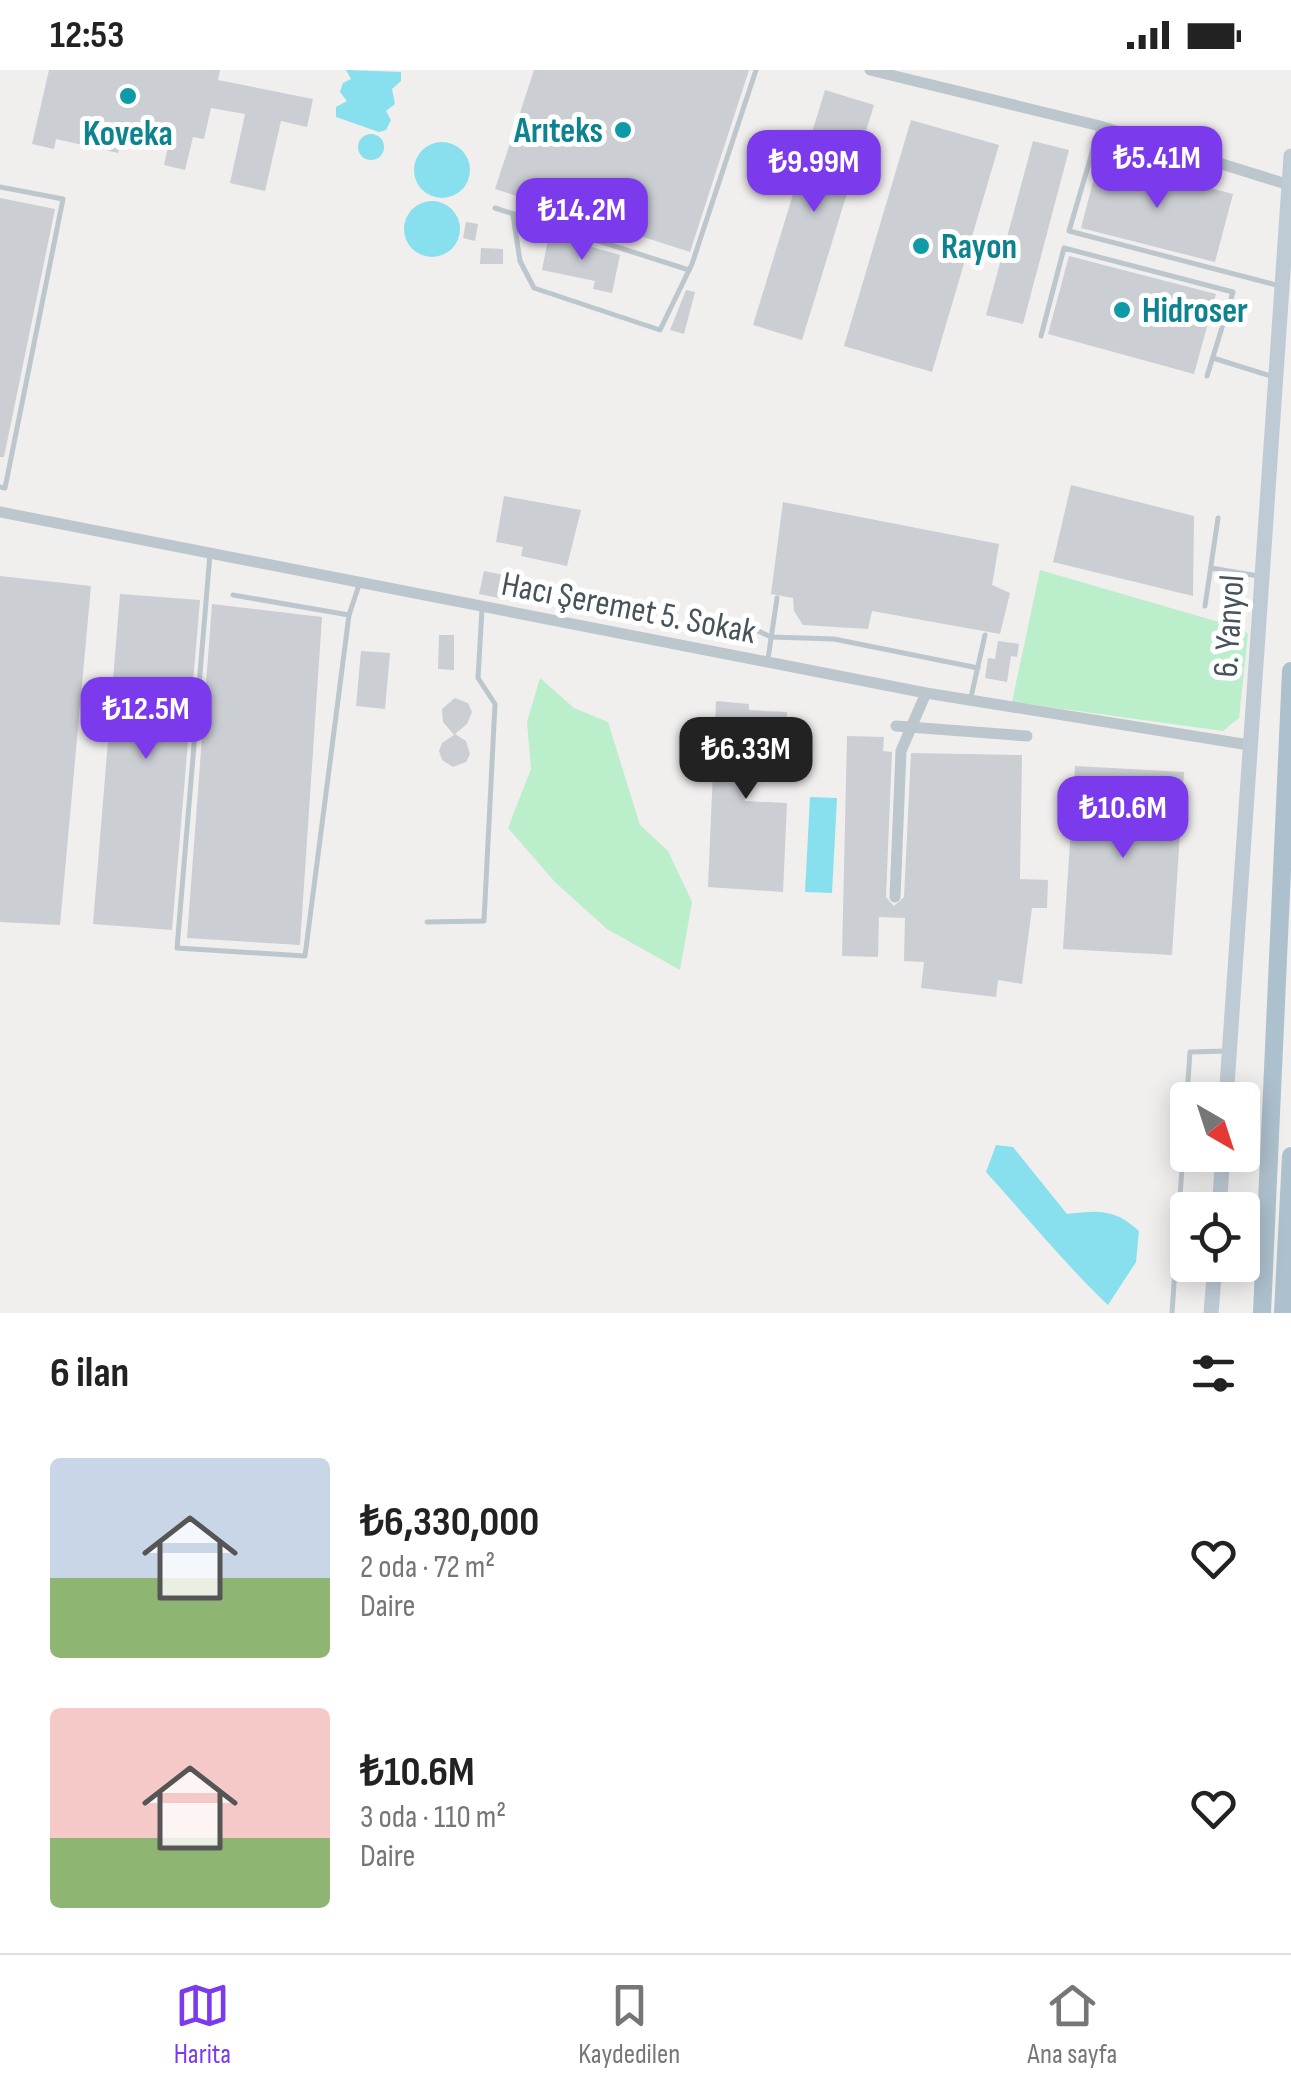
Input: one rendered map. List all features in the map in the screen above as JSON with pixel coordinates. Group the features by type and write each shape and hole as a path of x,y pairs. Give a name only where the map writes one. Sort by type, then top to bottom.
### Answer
{"main road":[{"name":"6. Yanyol","path":"1227,1082 1277,378 1286,184 1291,156"},
{"path":"1262,1313 1291,671"},
{"path":"1284,1307 1291,1156"},
{"path":"1284,1307 1291,1274"},
{"path":"1211,1313 1214,1282"}],"street":[{"path":"877,71 1100,126 1286,184"},
{"name":"Hacı Şeremet 5. Sokak","path":"0,512 926,693 1249,745"},
{"path":"895,896 902,751 926,693"},
{"path":"896,726 1027,736"}],"lane":[{"path":"513,215 520,261 534,288 660,330 688,270 756,70"},
{"path":"1100,126 1069,231 1281,286"},
{"path":"0,186 63,199 5,488 0,486"},
{"path":"495,208 688,270"},
{"path":"1041,336 1064,248 1233,292 1207,376"},
{"path":"1213,358 1277,378"},
{"path":"1206,606 1218,518"},
{"path":"210,553 178,948 306,956 349,615 360,582"},
{"path":"1211,568 1261,577"},
{"path":"233,595 349,615"},
{"path":"767,662 777,598"},
{"path":"428,922 484,921 495,704 478,678 483,606"},
{"path":"737,620 771,637 834,639 978,668"},
{"path":"970,700 986,635"},
{"path":"1172,1313 1190,1052 1230,1051"}],"green space":[{"path":"1040,570 1243,629 1248,634 1239,718 1223,731 1012,702"},
{"path":"540,678 574,708 608,722 640,825 668,851 692,902 680,970 607,929 555,882 508,828 531,769 527,722"}],"water":[{"path":"346,70 401,72 401,81 392,89 395,104 386,111 391,120 386,130 379,132 336,117 336,107 347,101 340,92 343,83 351,79"},
{"path":"371,134 380,138 384,147 380,156 371,160 362,156 358,147 362,138"},
{"path":"442,142 461,151 470,170 461,189 442,198 423,189 414,170 423,151"},
{"path":"432,201 452,209 460,229 452,249 432,257 412,249 404,229 412,209"},
{"path":"810,797 837,798 832,893 805,892"},
{"path":"996,1145 1013,1147 1067,1214 1106,1213 1122,1218 1139,1231 1136,1262 1108,1305 986,1172"}],"building":[{"name":"Koveka","path":"49,70 220,70 218,80 313,99 307,127 281,121 265,191 230,183 245,114 211,108 204,139 193,137 185,170 164,165 171,133 126,122 118,153 56,139 54,149 32,144"},
{"name":"Arıteks","path":"534,70 749,70 690,252 495,189"},
{"path":"825,90 874,105 802,340 753,325"},
{"name":"Rayon","path":"911,120 999,145 932,372 844,346"},
{"path":"1033,141 1069,150 1023,324 986,315"},
{"path":"1099,159 1233,194 1215,262 1081,228"},
{"path":"0,198 55,209 4,457 0,457"},
{"path":"466,222 478,224 475,241 463,238"},
{"path":"549,235 620,255 612,293 593,289 595,281 542,270"},
{"path":"481,248 503,249 503,264 480,264"},
{"name":"Hidroser","path":"1069,256 1216,294 1194,374 1048,334"},
{"path":"686,290 695,292 684,334 670,330"},
{"path":"1071,485 1194,516 1193,596 1053,562"},
{"path":"504,496 581,510 567,566 521,556 523,547 496,542"},
{"path":"783,502 999,544 992,585 1010,593 1000,634 872,611 868,629 803,625 794,611 793,598 771,594"},
{"path":"484,571 504,575 499,598 479,594"},
{"path":"0,576 91,586 60,925 0,922"},
{"path":"120,594 200,600 172,930 93,924"},
{"path":"212,604 322,617 300,945 187,938"},
{"path":"439,635 454,635 454,670 438,669"},
{"path":"998,641 1019,644 1017,657 1011,656 1007,682 985,678 988,658 995,659"},
{"path":"361,651 390,653 385,709 356,706"},
{"path":"455,698 468,703 472,712 467,724 455,734 466,741 470,754 466,762 453,767 442,760 439,751 442,743 454,735 443,722 442,709"},
{"path":"716,701 749,704 749,710 787,712 784,761 749,759 745,801 787,803 783,892 708,887"},
{"path":"847,736 884,737 883,751 892,752 886,897 894,906 904,897 911,753 1022,755 1020,879 1048,880 1047,908 1032,908 1022,984 998,980 996,997 921,988 924,962 904,961 905,918 879,917 878,957 842,956"},
{"path":"1075,766 1184,772 1172,955 1063,949"}],"place":[{"name":"Koveka","path":"128,96"},
{"name":"Arıteks","path":"623,130"},
{"name":"Rayon","path":"921,246"},
{"name":"Hidroser","path":"1122,310"}]}
